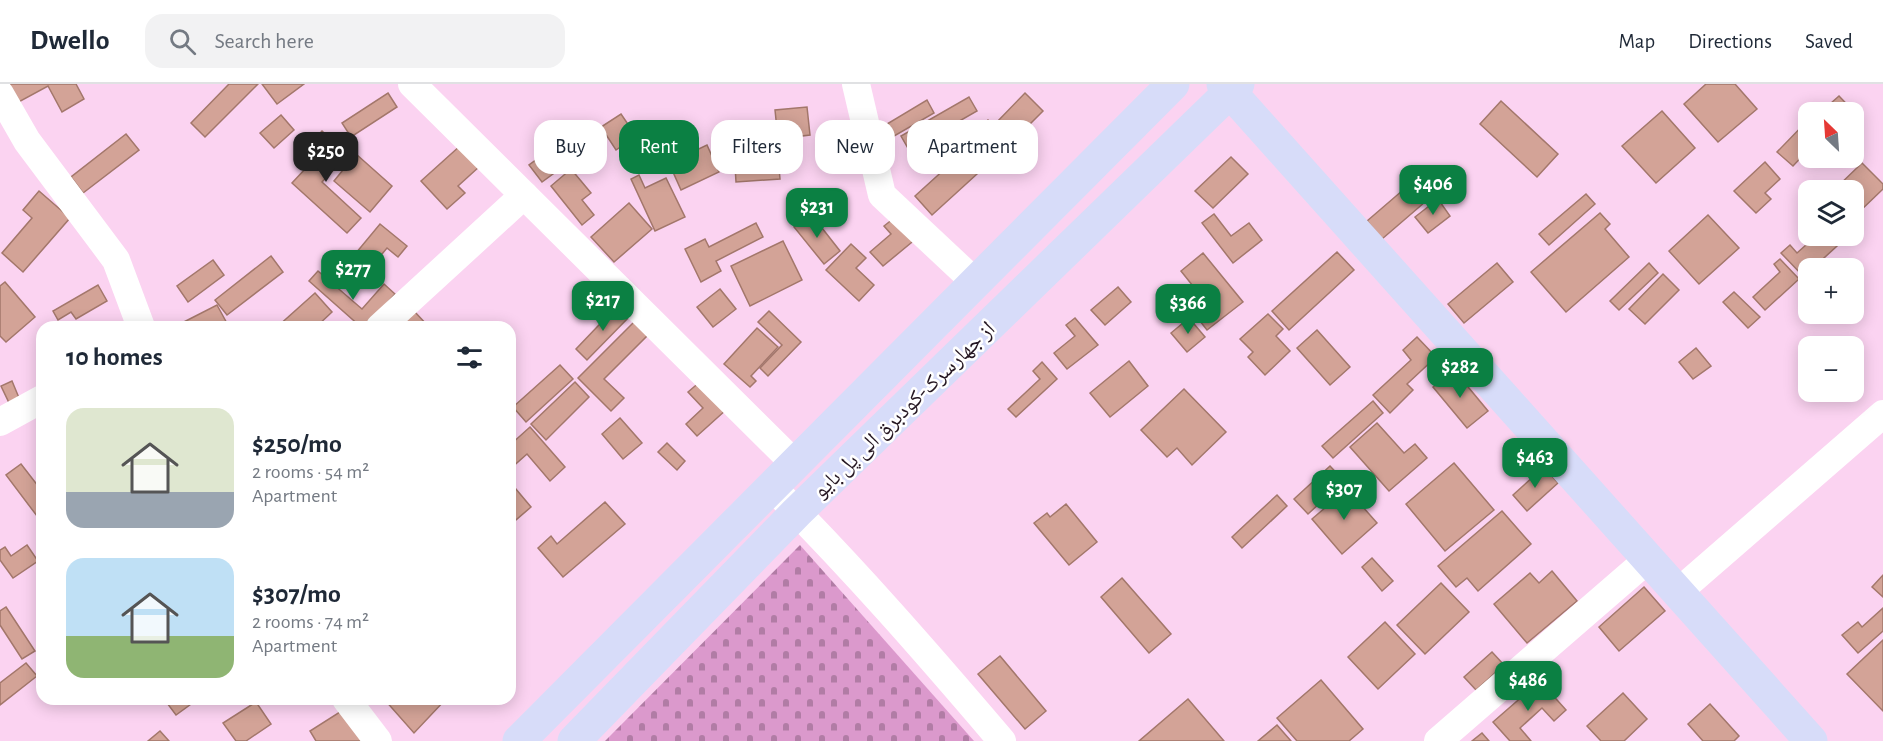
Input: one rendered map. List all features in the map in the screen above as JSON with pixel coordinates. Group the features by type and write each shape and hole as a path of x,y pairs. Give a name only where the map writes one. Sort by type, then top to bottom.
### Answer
{"street":[{"path":"412,84 795,464"},
{"path":"856,84 882,195 976,283"},
{"name":"از جهارسرک-کودبرق الی پل بایو","path":"519,741 1173,84"},
{"path":"1231,87 1647,560 1811,741"},
{"name":"از جهارسرک-کودبرق الی پل بایو","path":"574,741 797,512 1231,87"},
{"path":"0,94 27,141 116,260 139,321"},
{"path":"387,321 524,195"},
{"path":"0,422 36,402"},
{"path":"1677,593 1883,414"},
{"path":"772,487 934,660 1002,741"},
{"path":"1438,741 1647,560"},
{"path":"351,705 378,741"}],"green space":[{"path":"800,545 974,741 605,741"}],"building":[{"path":"6,84 76,84 84,99 62,112 48,86 15,104"},
{"path":"229,84 258,84 205,137 191,123"},
{"path":"262,84 304,84 277,104"},
{"path":"1706,84 1735,84 1757,109 1718,142 1684,104"},
{"path":"388,93 397,107 351,137 342,123"},
{"path":"1025,93 1043,111 1034,120 999,120"},
{"path":"1839,96 1845,102 1832,102"},
{"path":"969,97 977,111 961,120 929,120"},
{"path":"927,100 934,113 922,120 907,120 907,129 895,136 894,120"},
{"path":"1501,101 1558,154 1537,177 1480,124"},
{"path":"807,107 810,135 803,136 803,120 776,120 775,110"},
{"path":"1662,111 1695,148 1656,183 1622,146"},
{"path":"621,114 625,120 619,120 619,148 616,150 607,136 607,123"},
{"path":"281,115 294,130 274,148 260,133"},
{"path":"1798,130 1798,161 1793,166 1777,152"},
{"path":"322,131 348,155 322,182 361,218 347,233 292,183 321,152 311,143"},
{"path":"907,133 907,146 901,136"},
{"path":"126,134 139,150 83,193 71,177"},
{"path":"461,145 480,166 458,186 465,193 447,209 421,181"},
{"path":"707,145 711,154 711,174 715,174 681,190 674,174 699,174 699,149"},
{"path":"356,154 392,186 370,212 334,181"},
{"path":"1231,157 1248,174 1213,208 1195,191"},
{"path":"534,161 534,172 529,165"},
{"path":"1765,162 1780,179 1765,193 1771,199 1756,213 1734,191"},
{"path":"1864,165 1883,184 1883,189 1864,207 1864,180 1844,180 1857,168 1864,168"},
{"path":"536,174 553,174 542,182"},
{"path":"565,174 575,174 591,193 582,200 594,215 582,225 551,186"},
{"path":"736,174 780,174 780,179 736,182"},
{"path":"939,174 977,174 932,215 915,196"},
{"path":"639,175 645,188 666,178 685,217 655,231 631,179"},
{"path":"1417,178 1432,196 1382,239 1367,221"},
{"path":"39,191 70,218 23,272 2,253 32,218 23,210"},
{"path":"1586,194 1595,204 1549,245 1539,234"},
{"path":"1438,199 1450,216 1428,233 1415,217"},
{"path":"629,203 652,229 614,262 591,237"},
{"path":"1600,213 1610,224 1605,229 1629,257 1566,312 1531,272"},
{"path":"811,214 840,251 824,264 794,227"},
{"path":"1214,214 1231,236 1249,223 1262,240 1233,263 1202,223"},
{"path":"898,215 917,238 883,266 870,252 891,234 884,226"},
{"path":"1708,215 1739,248 1699,284 1669,251"},
{"path":"756,223 763,237 716,261 721,271 701,282 685,249 705,239 709,247"},
{"path":"380,224 407,246 398,257 387,248 367,272 351,259"},
{"path":"783,241 802,280 750,306 731,266"},
{"path":"851,244 866,258 856,268 874,285 859,301 826,270"},
{"path":"1790,245 1797,253 1805,246 1837,246 1824,258 1798,258 1798,271 1781,253"},
{"path":"1337,252 1354,270 1289,330 1272,311"},
{"path":"1203,253 1243,302 1207,330 1184,301 1197,291 1181,271"},
{"path":"271,256 283,272 227,315 215,300"},
{"path":"1780,259 1798,280 1765,310 1753,297 1780,272 1774,264"},
{"path":"213,260 224,275 188,302 177,286"},
{"path":"1497,263 1513,282 1464,323 1448,304"},
{"path":"1649,263 1658,273 1619,310 1610,301"},
{"path":"318,271 362,309 384,284 395,294 371,321 354,321 309,281"},
{"path":"1663,274 1679,290 1645,324 1629,309"},
{"path":"5,282 35,317 6,342 0,336 0,286"},
{"path":"98,285 107,301 76,319 71,312 58,320 53,311"},
{"path":"1118,287 1131,302 1105,325 1091,310"},
{"path":"720,289 736,309 713,327 697,307"},
{"path":"1734,292 1760,317 1748,328 1723,302"},
{"path":"315,293 332,312 322,321 284,321"},
{"path":"217,305 226,321 186,321"},
{"path":"618,305 630,316 587,360 576,349"},
{"path":"414,311 423,321 403,321"},
{"path":"769,311 801,342 768,376 760,368 782,345 758,322"},
{"path":"1268,314 1283,329 1276,336 1290,351 1265,375 1248,357 1253,352 1240,339"},
{"path":"1075,318 1098,345 1067,369 1054,353 1075,336 1066,325"},
{"path":"1189,318 1205,337 1187,352 1171,333"},
{"path":"636,320 650,333 604,379 624,398 611,411 578,378"},
{"path":"757,328 778,347 751,376 756,381 750,387 724,364"},
{"path":"1317,330 1350,367 1330,385 1297,348"},
{"path":"1417,337 1436,357 1407,384 1413,390 1390,413 1373,395 1411,360 1403,350"},
{"path":"1696,348 1711,366 1693,379 1679,362"},
{"path":"1129,361 1148,386 1110,417 1090,393"},
{"path":"1042,362 1057,379 1016,417 1008,409 1040,379 1033,371"},
{"path":"560,365 573,379 526,422 516,410 516,404"},
{"path":"1454,370 1488,411 1467,428 1433,387"},
{"path":"12,381 22,405 12,409 1,386"},
{"path":"701,381 727,409 697,436 686,424 703,408 688,392"},
{"path":"575,382 589,397 546,440 531,424"},
{"path":"1184,389 1226,432 1192,465 1177,448 1167,457 1141,430"},
{"path":"1373,401 1383,413 1333,458 1322,446"},
{"path":"620,418 642,443 623,459 602,434"},
{"path":"1377,423 1404,453 1415,444 1427,458 1389,491 1350,447"},
{"path":"530,427 565,467 550,481 527,454 516,464 516,440"},
{"path":"667,443 685,461 677,470 658,452"},
{"path":"1454,463 1494,510 1445,551 1406,504"},
{"path":"21,464 36,483 36,515 6,475"},
{"path":"1330,466 1344,481 1308,514 1294,499"},
{"path":"1544,467 1558,483 1527,511 1513,495"},
{"path":"516,489 531,507 516,520"},
{"path":"1347,489 1377,523 1342,554 1312,519"},
{"path":"1277,495 1287,506 1242,548 1232,537"},
{"path":"605,502 625,524 563,577 538,548 551,536 557,544"},
{"path":"1066,504 1097,542 1069,565 1034,523 1047,513 1050,517"},
{"path":"1502,511 1531,544 1478,591 1467,578 1456,587 1438,566"},
{"path":"27,545 36,558 36,562 13,578 0,560 0,550 5,547 11,556"},
{"path":"1372,558 1393,581 1382,591 1362,567"},
{"path":"1552,571 1577,601 1527,643 1494,604 1530,573 1539,583"},
{"path":"1883,575 1883,597 1872,587"},
{"path":"1122,578 1171,634 1149,653 1101,597"},
{"path":"1441,583 1469,612 1425,654 1397,625"},
{"path":"1644,587 1665,611 1619,651 1599,627"},
{"path":"6,607 35,651 22,659 0,625 0,611"},
{"path":"1883,608 1883,631 1858,653 1842,635 1858,622 1862,627"},
{"path":"1385,622 1415,654 1378,689 1348,657"},
{"path":"1883,640 1883,711 1847,674"},
{"path":"1492,652 1504,665 1476,690 1464,677"},
{"path":"1000,656 1046,711 1025,729 978,674"},
{"path":"26,663 36,675 0,705 0,683"},
{"path":"1321,680 1363,729 1349,741 1297,741 1277,718"},
{"path":"1540,681 1566,710 1554,721 1542,708 1520,728 1531,741 1510,741 1493,722"},
{"path":"1623,693 1647,719 1624,741 1601,741 1587,726"},
{"path":"1188,699 1224,741 1139,741"},
{"path":"1710,704 1739,736 1734,741 1703,741 1688,724"},
{"path":"168,705 190,705 176,715"},
{"path":"251,705 258,705 271,724 246,741 236,741 223,723"},
{"path":"389,705 440,705 414,733"},
{"path":"343,710 363,741 316,741 310,731"},
{"path":"1277,725 1291,741 1258,741"},
{"path":"160,731 169,741 148,741"},
{"path":"1482,733 1489,741 1472,741"}]}
